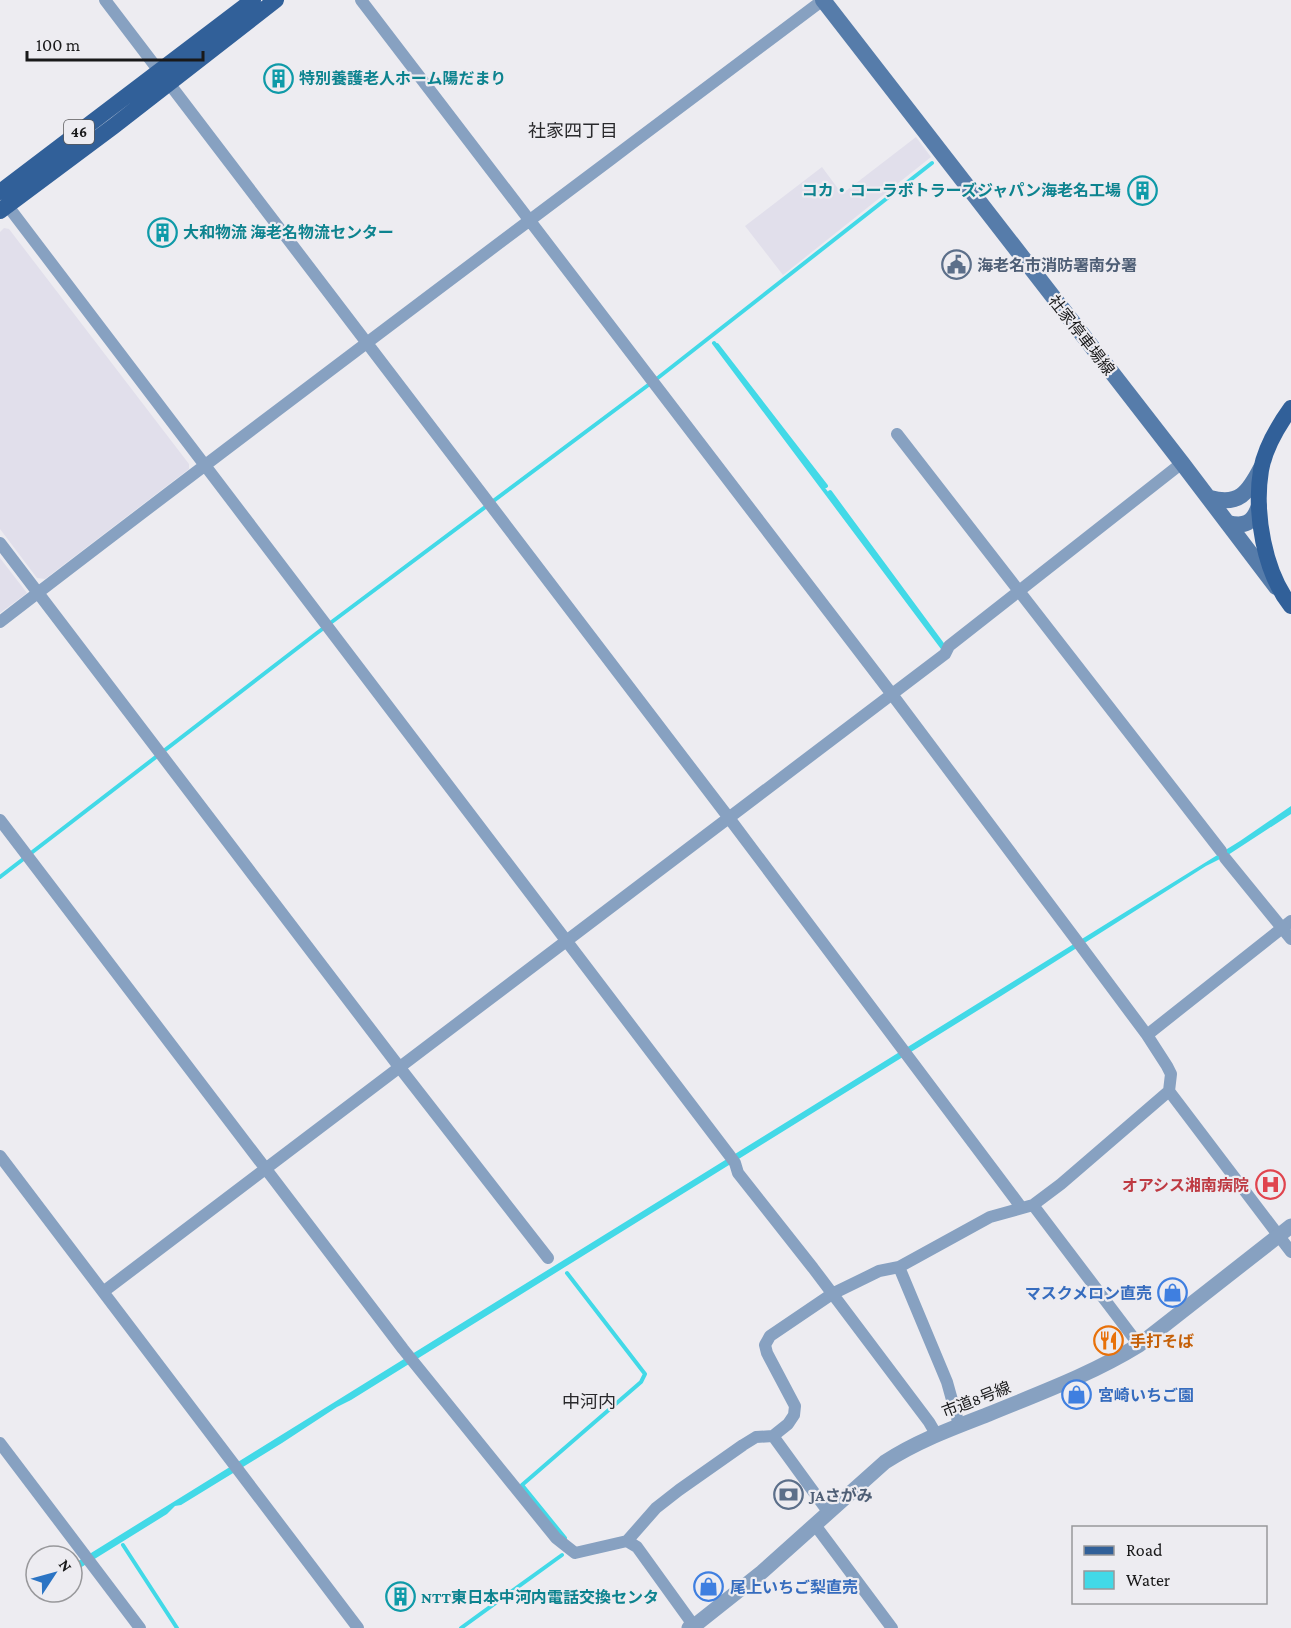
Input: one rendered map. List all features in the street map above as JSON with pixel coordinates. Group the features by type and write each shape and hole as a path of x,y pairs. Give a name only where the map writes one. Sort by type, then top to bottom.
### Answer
{"main road":[{"name":"46","path":"2,201 114,126 163,77 253,0"},
{"name":"46","path":"163,77 276,0"},
{"name":"社家停車場線","path":"823,0 1280,592"},
{"path":"1209,498 1229,502 1241,496 1261,468 1274,435 1291,408"},
{"path":"1261,468 1259,506 1264,543 1280,592 1291,606"},
{"path":"1228,523 1248,524 1252,521 1259,506"}],"street":[{"path":"105,0 729,818 903,1052 1139,1345"},
{"path":"0,820 412,1359 549,1529 565,1546 575,1552 584,1552 627,1541 656,1508 714,1464 756,1437 773,1436 791,1420 795,1406 767,1353 765,1345 767,1340 832,1294 879,1271 898,1267 990,1217 1027,1206 1061,1184 1168,1091 1171,1074 1147,1035 1079,943 891,693 361,0"},
{"path":"0,622 204,465 823,0"},
{"path":"2,201 732,1159 738,1173 936,1434"},
{"path":"897,434 1223,854 1287,925 1291,939"},
{"path":"103,1292 945,654 949,646 1182,463"},
{"path":"0,543 400,1068 548,1258"},
{"path":"1147,1035 1287,925"},
{"path":"1168,1091 1285,1231 1291,1252"},
{"path":"0,1156 358,1628"},
{"name":"市道8号線","path":"693,1627 762,1572 885,1462 936,1434 1095,1370 1139,1345 1285,1231"},
{"path":"898,1267 947,1382 959,1425"},
{"path":"773,1436 829,1512"},
{"path":"0,1443 140,1628"},
{"path":"815,1525 892,1628"},
{"path":"627,1541 637,1547 693,1627"}],"shaded area":[{"path":"916,137 931,157 783,275 745,226 822,167 842,194"},
{"path":"4,228 9,229 189,464 189,469 45,579 37,578 0,529 0,232"},
{"path":"0,558 27,593 0,613"}],"water":[{"path":"1291,806 1291,814 1228,855 1206,866 282,1443 181,1505 175,1506 167,1514 84,1566 84,1557 91,1553 1240,841"}],"waterway":[{"path":"0,877 317,633 659,377 932,163"},
{"path":"714,343 942,647"},
{"path":"717,345 826,486"},
{"path":"830,492 942,644"},
{"path":"565,1538 522,1485 641,1382 645,1374 567,1273"},
{"path":"123,1545 177,1628"},
{"path":"461,1628 562,1555"}],"place":[{"name":"特別養護老人ホーム陽だまり","path":"278,78"},
{"name":"コカ・コーラボトラーズジャパン海老名工場","path":"1142,190"},
{"name":"大和物流 海老名物流センター","path":"162,232"},
{"name":"海老名市消防署南分署","path":"956,265"},
{"name":"オアシス湘南病院","path":"1270,1185"},
{"name":"マスクメロン直売","path":"1173,1293"},
{"name":"手打そば","path":"1109,1341"},
{"name":"宮崎いちご園","path":"1077,1395"},
{"name":"JAさがみ","path":"789,1495"},
{"name":"尾上いちご梨直売","path":"709,1587"},
{"name":"NTT東日本中河内電話交換センタ","path":"400,1597"}],"district":[{"name":"社家四丁目","path":"573,131"},
{"name":"中河内","path":"589,1402"}]}
